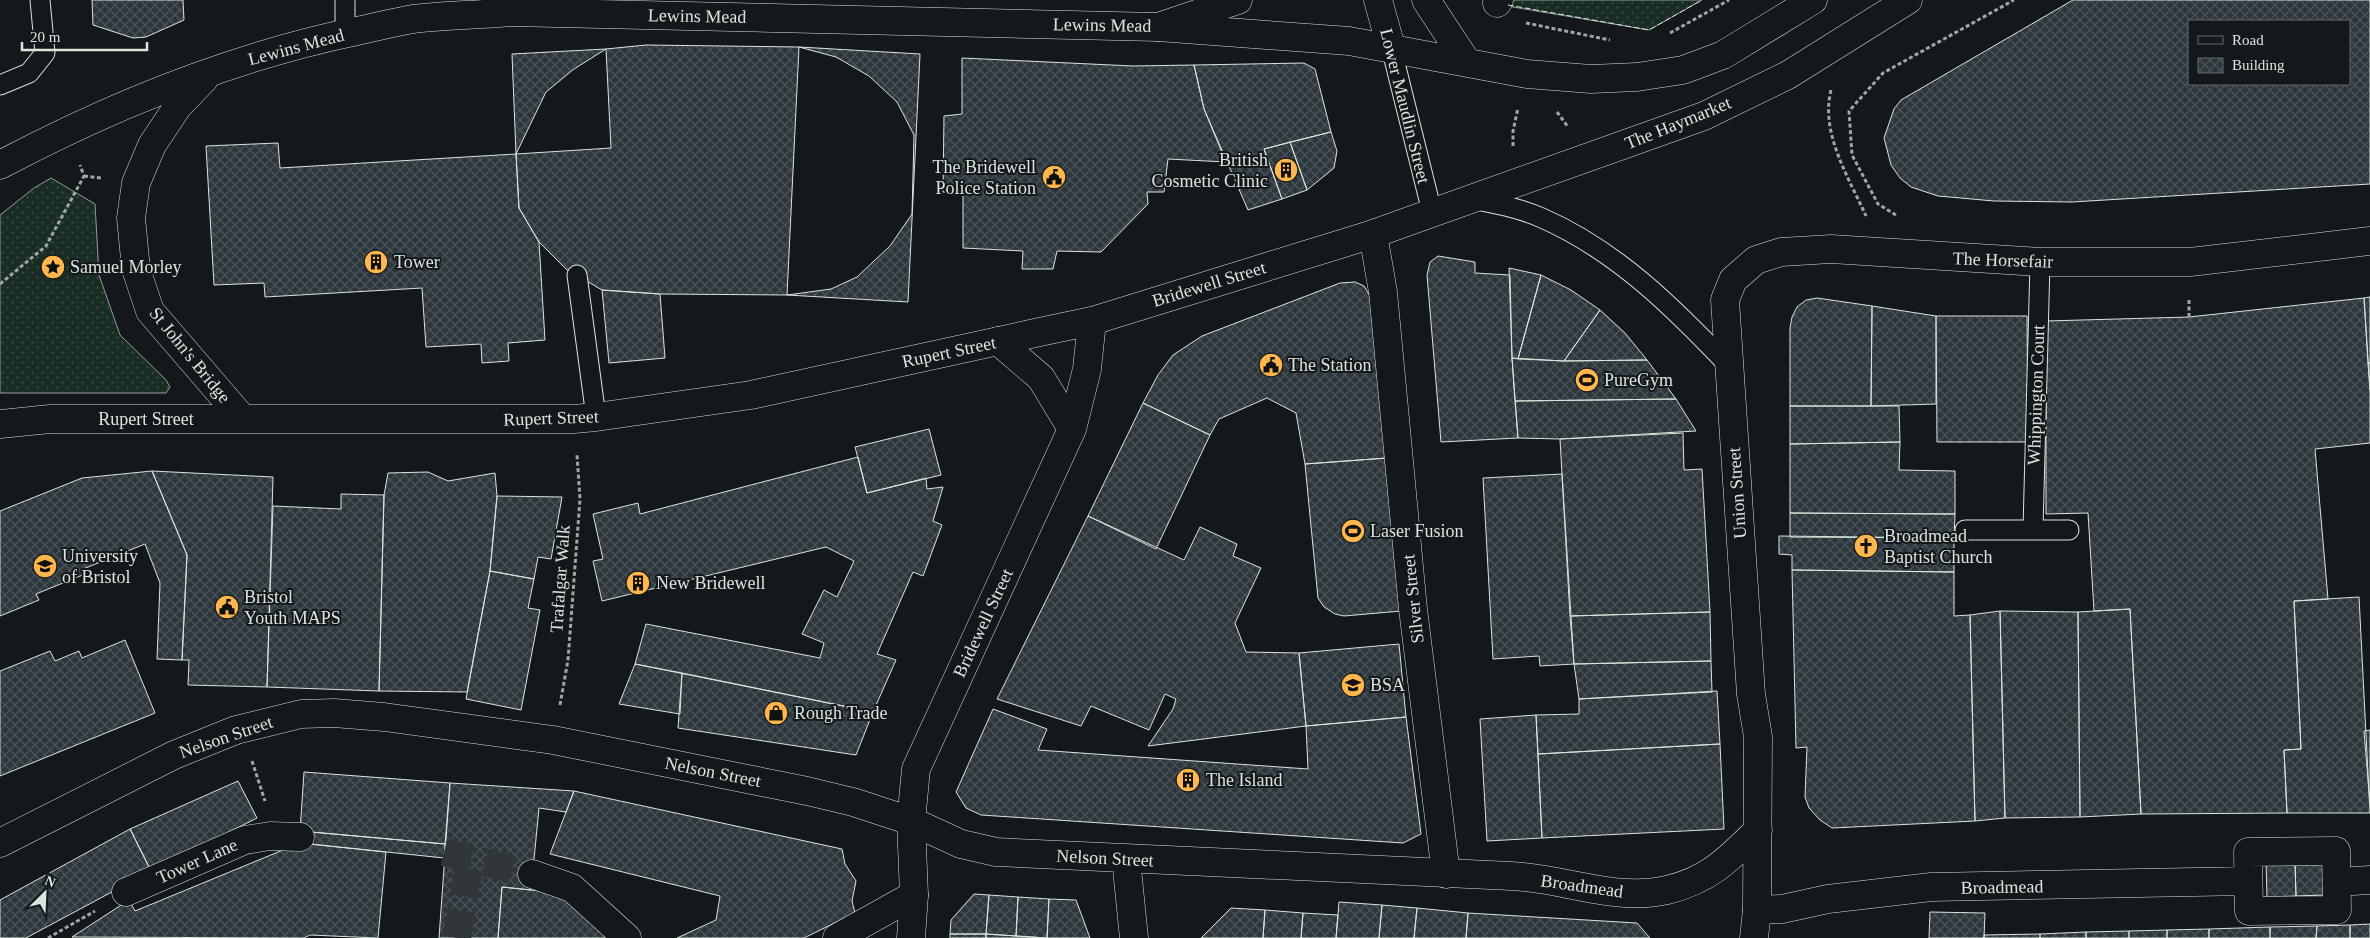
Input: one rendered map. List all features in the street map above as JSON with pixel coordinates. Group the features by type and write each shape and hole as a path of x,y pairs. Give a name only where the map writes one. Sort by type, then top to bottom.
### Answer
{"street":[{"path":"1158,26 1238,0"},
{"name":"Lower Maudlin Street","path":"1378,0 1391,47"},
{"path":"1426,0 1466,61"},
{"path":"1391,47 1527,74 1591,79 1637,77 1683,70 1722,55 1813,0"},
{"name":"The Haymarket","path":"1432,212 1467,198 1704,116 1788,75 1908,0"},
{"name":"Lewins Mead","path":"0,165 66,130 115,108 209,73 282,48 413,19 512,12 1158,26 1321,38 1391,47"},
{"name":"St John's Bridge","path":"209,73 178,106 152,145 136,183 131,218 136,269 150,310 242,418"},
{"name":"Bridewell Street","path":"911,938 914,895 910,821 916,769 1072,429 1087,368 1092,321 1373,234 1432,212"},
{"name":"Silver Street","path":"1373,234 1383,292 1414,609 1446,874"},
{"name":"The Horsefair","path":"1730,367 1725,300 1734,280 1756,260 1781,252 1814,250 2040,262 2190,262 2370,242"},
{"name":"Rupert Street","path":"0,424 50,419 585,418 751,395 1092,321"},
{"path":"998,341 1041,378 1072,429"},
{"name":"Union Street","path":"1730,367 1751,694 1758,737 1758,830 1770,909 1754,938"},
{"name":"Nelson Street","path":"0,843 174,755 236,730 301,714 334,713 384,717 553,740 807,791 853,802 910,821 962,844 996,852 1446,874"},
{"name":"Tower Lane","path":"126,892 245,840 270,827 300,837"},
{"name":"Broadmead","path":"1446,874 1514,876 1622,893 1666,890 1696,881 1714,871 1758,830"},
{"path":"2336,851 2337,882 2337,910 2249,912 2248,852 2336,851"},
{"path":"1126,859 1134,938"},
{"path":"532,874 572,888 627,938"},
{"path":"2337,882 2370,880"},
{"name":"Broadmead","path":"1770,909 1828,899 1931,887 2248,881"},
{"path":"837,938 914,895"}],"lane":[{"path":"0,85 29,73 45,52 40,0"},
{"path":"345,0 345,34"},
{"name":"Lower Maudlin Street","path":"1391,47 1432,212"},
{"path":"1467,198 1505,206 1541,218 1589,242 1654,290 1730,367"},
{"name":"Whippington Court","path":"2032,529 2040,262"},
{"path":"577,275 585,418"},
{"path":"1965,530 2069,530"}],"path":[{"path":"1666,35 1729,0"},
{"path":"1902,219 1878,204 1852,155 1849,111 1883,73 2014,0"},
{"path":"1521,22 1613,41"},
{"path":"1527,74 1513,130 1512,160 1527,177"},
{"path":"1833,83 1827,105 1828,126 1881,253"},
{"path":"0,284 46,246 84,176 66,130"},
{"name":"Trafalgar Walk","path":"553,740 568,660 585,418"},
{"path":"48,938 63,929"}],"green space":[{"path":"1510,0 1702,0 1649,30 1507,6"},
{"path":"51,178 95,204 99,275 120,335 166,380 170,387 166,393 0,393 0,215 34,188"}],"building":[{"path":"92,0 183,0 184,20 146,37 133,38 93,25"},
{"path":"2073,0 2370,0 2370,184 2072,202 1994,201 1938,196 1911,187 1900,178 1891,165 1884,138 1894,109 1901,100"},
{"path":"646,45 799,47 836,57 869,76 897,102 914,135 912,214 890,246 857,277 831,289 787,295 660,294 602,290 566,269 539,242 519,208 516,154 546,92 574,69 606,49"},
{"path":"799,47 920,54 908,302 787,295"},
{"path":"606,49 611,148 516,154 512,54"},
{"name":"The Bridewell Police Station","path":"962,58 1133,66 1194,65 1204,109 1226,162 1168,159 1164,192 1147,192 1148,204 1101,252 1057,251 1053,269 1022,269 1023,251 963,248 963,194 943,192 944,116 962,114"},
{"path":"1304,63 1315,69 1331,132 1264,149 1282,199 1248,210 1204,109 1194,65"},
{"path":"1331,132 1337,151 1334,168 1307,190 1290,142"},
{"name":"British Cosmetic Clinic","path":"1290,142 1307,190 1282,199 1264,149"},
{"name":"Tower","path":"278,143 280,168 516,154 519,208 539,242 545,340 508,343 509,361 482,363 481,344 426,347 422,288 265,297 264,283 214,285 206,146"},
{"path":"1438,256 1475,262 1475,273 1510,275 1512,358 1518,438 1441,442 1427,275 1430,262"},
{"path":"1509,268 1541,275 1518,359 1512,358"},
{"path":"1541,275 1571,290 1600,310 1564,361 1518,359"},
{"name":"The Station","path":"1355,282 1364,286 1370,296 1387,458 1305,464 1296,413 1267,398 1219,419 1210,435 1143,403 1158,375 1173,355 1202,336 1340,283"},
{"path":"602,290 660,294 665,358 609,363"},
{"path":"2370,297 2370,363 2368,363 2364,298"},
{"path":"1817,298 1872,306 1871,406 1790,406 1790,328 1792,317 1797,307 1806,300"},
{"path":"2364,298 2370,390 2370,443 2315,449 2328,599 2294,601 2301,749 2284,750 2287,813 2141,814 2130,609 2094,611 2088,513 2046,514 2046,321 2189,317"},
{"path":"1872,306 1936,316 1936,404 1871,406"},
{"path":"1600,310 1625,333 1647,360 1564,361"},
{"path":"1936,316 2027,316 2028,442 1937,442"},
{"name":"PureGym","path":"1512,358 1564,361 1647,360 1676,399 1515,401"},
{"path":"2368,363 2370,363 2370,390"},
{"path":"1676,399 1696,431 1560,439 1518,438 1515,401"},
{"path":"1143,403 1210,435 1156,549 1088,516"},
{"path":"1790,406 1899,406 1900,442 1790,444"},
{"path":"929,429 941,475 867,493 855,447"},
{"path":"1683,433 1684,470 1702,469 1710,612 1570,616 1560,439"},
{"path":"1900,442 1899,470 1955,471 1955,514 1790,513 1790,444"},
{"name":"New Bridewell","path":"858,457 867,493 926,478 927,489 943,487 933,521 942,525 923,576 913,572 877,654 896,660 873,712 635,664 646,624 820,658 824,643 802,634 824,590 837,597 854,561 826,547 602,601 593,561 603,559 593,514 638,503 640,514"},
{"name":"Laser Fusion","path":"1387,458 1401,611 1344,616 1335,614 1324,607 1318,598 1305,464"},
{"name":"University of Bristol","path":"152,471 187,555 182,660 157,659 160,583 145,544 83,569 85,574 36,594 39,600 0,616 0,511 82,478"},
{"name":"Bristol Youth MAPS","path":"152,471 273,477 267,687 188,685 189,660 182,660 187,555"},
{"path":"428,472 448,481 495,473 497,496 490,571 467,692 379,691 384,495 388,473"},
{"path":"1562,474 1574,664 1540,666 1539,656 1493,659 1483,478"},
{"path":"341,494 384,495 379,691 267,687 273,506 341,509"},
{"path":"497,496 562,497 551,559 538,557 534,579 490,571"},
{"path":"1790,513 1955,514 1954,538 1790,537"},
{"path":"1088,516 1184,560 1200,527 1237,544 1233,556 1261,568 1235,623 1246,652 1299,653 1306,726 1148,746 1173,709 1176,699 1165,694 1149,730 1091,706 1081,726 997,699"},
{"name":"Broadmead Baptist Church","path":"1779,536 1954,538 1954,572 1792,570 1792,555 1779,554"},
{"path":"1792,570 1954,572 1954,616 1970,615 1975,821 1832,828 1820,820 1809,808 1805,797 1807,747 1796,748"},
{"path":"490,571 534,579 528,608 540,610 521,710 466,699"},
{"path":"2359,597 2370,813 2287,813 2284,750 2301,749 2294,601"},
{"path":"2130,609 2141,814 2080,817 2078,612"},
{"path":"2000,611 2005,818 1975,821 1970,615"},
{"path":"2000,611 2078,612 2080,817 2005,818"},
{"path":"1710,612 1711,661 1574,664 1570,616"},
{"name":"University of Bristol","path":"125,640 155,713 0,776 0,671 50,651 55,661 79,651 82,658"},
{"name":"BSA","path":"1399,644 1406,717 1306,726 1299,653"},
{"path":"1711,661 1712,692 1579,699 1574,664"},
{"path":"635,664 682,673 680,714 619,704"},
{"name":"Rough Trade","path":"682,673 873,712 856,755 678,728"},
{"path":"1717,691 1720,744 1538,754 1536,715 1579,714 1579,699"},
{"name":"The Island","path":"993,709 1047,729 1038,750 1308,769 1306,726 1406,717 1421,834 1403,843 981,815 966,808 956,792"},
{"path":"1536,715 1542,838 1487,841 1480,719"},
{"path":"2370,730 2370,804 2364,731"},
{"path":"1720,744 1724,829 1542,838 1538,754"},
{"path":"304,772 450,783 445,844 300,831"},
{"path":"238,781 257,818 151,871 130,829"},
{"path":"450,783 574,791 566,812 539,808 531,890 502,887 498,938 439,938"},
{"path":"574,791 842,849 845,864 856,881 852,901 855,913 804,938 677,938 716,920 720,896 550,854"},
{"path":"130,829 151,871 26,938 0,938 0,900"},
{"path":"300,831 445,844 444,858 300,843"},
{"path":"300,843 386,852 378,938 310,935 304,938 72,937 129,900 135,911"},
{"path":"2323,862 2324,895 2296,896 2295,863"},
{"path":"2266,863 2295,863 2296,896 2267,897"},
{"path":"502,887 569,894 610,938 498,938"},
{"path":"974,894 989,895 986,934 950,934 951,920"},
{"path":"989,895 1018,897 1016,936 986,934"},
{"path":"1018,897 1049,899 1047,938 1016,936"},
{"path":"1049,899 1076,900 1090,938 1047,938"},
{"path":"1339,902 1382,905 1379,938 1336,938"},
{"path":"1382,905 1417,908 1414,938 1379,938"},
{"path":"1231,908 1265,910 1263,938 1201,938"},
{"path":"1417,908 1468,913 1466,938 1414,938"},
{"path":"1265,910 1303,913 1301,938 1263,938"},
{"path":"1930,912 1985,913 1984,938 1929,938"},
{"path":"1303,913 1338,915 1336,938 1301,938"},
{"path":"1468,913 1637,923 1650,938 1466,938"},
{"path":"2370,924 2370,938 2350,938 2350,925"},
{"path":"2350,925 2350,938 2316,938 2317,926"},
{"path":"2317,926 2316,938 2270,938 2270,927"},
{"path":"2270,927 2270,938 2209,938 2209,929"},
{"path":"2209,929 2209,938 2167,938 2167,930"},
{"path":"2167,930 2167,938 2129,938 2129,931"},
{"path":"2129,931 2129,938 2086,938 2086,932"},
{"path":"2086,932 2086,938 2040,938 2040,934"},
{"path":"950,934 986,934 986,938 950,938"},
{"path":"986,934 1047,938 986,938"},
{"path":"2040,934 2040,938 1984,938 1984,935"}],"tunnel":[{"path":"444,852 532,874"},
{"path":"457,938 470,859"}],"fence":[{"path":"1508,5 1649,30 1702,0"}],"place":[{"name":"British Cosmetic Clinic","path":"1286,170"},
{"name":"The Bridewell Police Station","path":"1054,177"},
{"name":"Tower","path":"376,262"},
{"name":"Samuel Morley","path":"53,267"},
{"name":"The Station","path":"1271,365"},
{"name":"PureGym","path":"1587,380"},
{"name":"Laser Fusion","path":"1353,531"},
{"name":"Broadmead Baptist Church","path":"1866,546"},
{"name":"University of Bristol","path":"45,566"},
{"name":"New Bridewell","path":"638,583"},
{"name":"Bristol Youth MAPS","path":"227,607"},
{"name":"BSA","path":"1353,685"},
{"name":"Rough Trade","path":"776,713"},
{"name":"The Island","path":"1188,780"}]}
